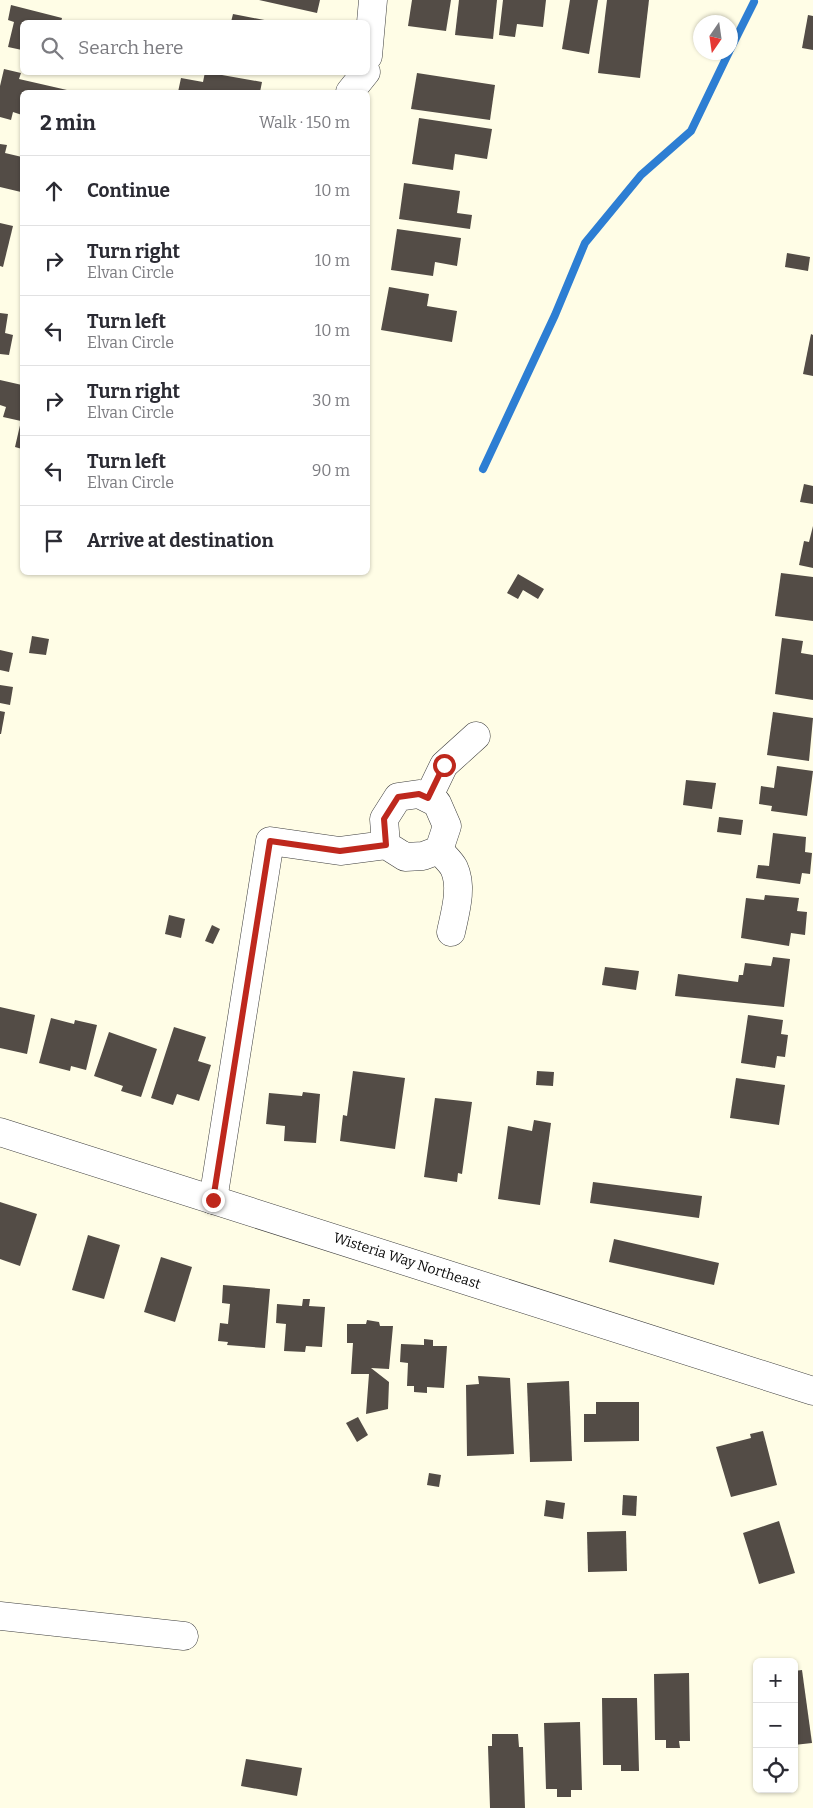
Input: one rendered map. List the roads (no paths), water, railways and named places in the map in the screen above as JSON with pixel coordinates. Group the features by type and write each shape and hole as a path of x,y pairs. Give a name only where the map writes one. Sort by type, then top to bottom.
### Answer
{"street":[{"path":"370,34 373,0"},
{"path":"352,90 364,75"},
{"path":"428,798 444,765 476,736"},
{"path":"386,845 384,819 398,797 419,794 436,803 446,826 439,850"},
{"path":"213,1200 270,841 340,851 386,845 405,857 423,856 439,850"},
{"path":"439,850 454,868 457,879 457,903 451,932"},
{"name":"Wisteria Way Northeast","path":"0,1132 813,1391"},
{"path":"0,1616 184,1636"}],"waterway":[{"path":"738,34 754,2"},
{"path":"483,469 555,315 585,243 641,175 691,131 725,60"}]}
